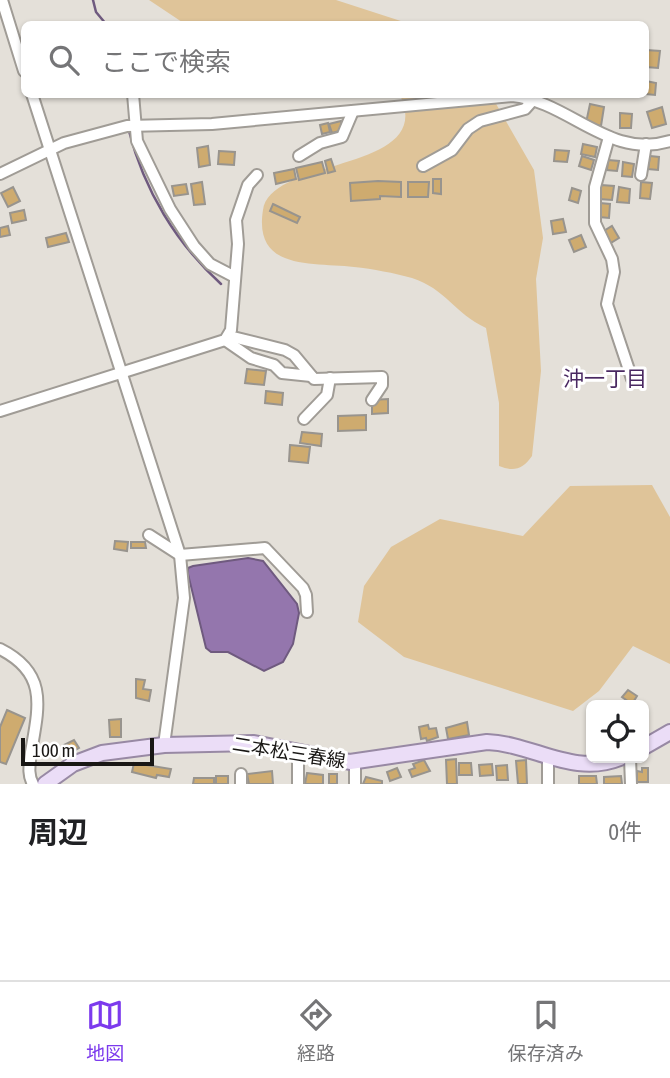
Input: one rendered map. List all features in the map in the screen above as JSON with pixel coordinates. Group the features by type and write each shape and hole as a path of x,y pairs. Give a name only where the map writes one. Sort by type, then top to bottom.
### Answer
{"main road":[{"path":"649,744 670,732"},
{"name":"二本松三春線","path":"45,784 63,778 102,753 223,741 254,743 355,762 487,742 501,743 548,756 569,765 598,763"}],"street":[{"path":"2,0 21,61"},
{"path":"33,98 180,555 184,598 164,745"},
{"path":"133,98 137,141 146,163 182,228 210,264 235,276"},
{"path":"0,174 50,149 116,128 136,125 212,124 491,98"},
{"path":"522,98 552,100 609,137 646,144 670,141"},
{"path":"423,166 452,150 468,129 480,121 525,109 533,100"},
{"path":"299,156 342,136 352,111"},
{"path":"609,137 595,187 595,223 612,259 614,271 607,303 632,379"},
{"path":"641,176 646,144"},
{"path":"227,338 238,244 236,220 248,185 257,175"},
{"path":"227,338 251,358 274,365 282,373 330,378 382,377 382,385 372,400"},
{"path":"0,411 227,338 285,350 295,355 311,376"},
{"path":"304,419 327,395 330,378"},
{"path":"149,535 180,555 265,548 303,588 307,612"},
{"path":"0,649 25,665 37,689 37,719 29,768 33,784"},
{"path":"298,752 298,784"},
{"path":"548,756 548,784"},
{"path":"355,762 355,784"},
{"path":"630,763 631,784"}],"shaded area":[{"path":"149,0 336,0 401,21 180,21"},
{"path":"401,98 493,98 534,170 543,238 536,279 541,371 532,456 518,468 499,466 499,403 486,328 424,283 376,270 290,260 277,254 268,244 262,230 263,210 273,193 293,180 375,151 395,138 405,120"},
{"path":"652,485 670,517 670,664 633,646 599,691 573,711 404,657 358,622 364,586 391,547 440,519 523,536 570,486"},
{"path":"248,558 263,561 297,604 299,613 293,644 283,662 264,671 228,652 211,652 206,648 188,574 188,568 193,566"}],"building":[{"path":"649,50 660,51 658,68 649,67"},
{"path":"649,82 656,83 655,95 649,94"},
{"path":"590,104 604,107 601,126 586,123"},
{"path":"662,107 666,124 652,128 647,112"},
{"path":"620,113 632,114 631,128 620,128"},
{"path":"341,121 343,130 332,133 329,124"},
{"path":"328,123 330,132 322,134 320,125"},
{"path":"583,144 597,147 595,157 581,154"},
{"path":"208,146 210,165 199,167 197,148"},
{"path":"555,150 569,151 567,162 554,161"},
{"path":"219,151 235,152 234,165 218,164"},
{"path":"582,156 594,160 591,170 579,166"},
{"path":"650,156 659,157 658,170 648,169"},
{"path":"331,159 335,171 328,173 325,161"},
{"path":"608,160 619,161 617,171 607,170"},
{"path":"322,162 325,173 299,180 296,168"},
{"path":"623,162 634,164 632,177 622,176"},
{"path":"294,169 296,179 276,184 274,173"},
{"path":"433,179 441,179 441,194 433,193"},
{"path":"202,182 205,204 194,205 191,184"},
{"path":"401,182 401,197 380,196 380,199 351,201 350,183"},
{"path":"408,182 429,182 428,197 408,197"},
{"path":"641,182 652,183 650,199 640,198"},
{"path":"186,184 188,194 174,196 172,186"},
{"path":"601,185 614,186 612,200 599,199"},
{"path":"13,187 20,201 8,207 1,193"},
{"path":"619,187 630,189 629,203 617,202"},
{"path":"572,188 581,191 578,203 569,200"},
{"path":"600,203 610,204 609,218 599,217"},
{"path":"273,204 300,217 297,223 270,211"},
{"path":"24,210 26,220 12,223 10,213"},
{"path":"563,219 566,232 553,234 551,221"},
{"path":"8,226 10,235 0,237 0,228"},
{"path":"612,226 619,238 609,244 602,232"},
{"path":"66,233 69,242 48,247 46,238"},
{"path":"581,235 586,247 574,252 569,240"},
{"path":"247,369 266,371 264,385 245,383"},
{"path":"266,391 283,393 282,405 265,403"},
{"path":"388,399 388,413 372,414 372,400"},
{"path":"366,415 366,430 338,431 338,416"},
{"path":"302,432 322,434 321,446 300,443"},
{"path":"290,445 310,447 308,463 289,461"},
{"path":"115,541 128,542 127,551 114,549"},
{"path":"131,542 145,542 146,548 131,548"},
{"path":"136,679 145,680 143,689 151,690 149,701 136,698"},
{"path":"628,690 637,696 634,700 622,697"},
{"path":"7,710 25,718 6,764 0,762 0,727"},
{"path":"121,719 121,737 110,737 109,720"},
{"path":"467,722 469,735 448,739 446,728"},
{"path":"428,725 429,729 436,728 438,737 427,741 426,738 421,739 419,727"},
{"path":"74,740 79,748 68,754 64,745"},
{"path":"456,759 457,784 447,784 446,760"},
{"path":"424,760 430,771 412,777 409,770 415,768 413,764"},
{"path":"526,760 527,784 518,784 516,761"},
{"path":"134,763 171,769 169,777 157,775 156,778 132,772"},
{"path":"459,763 471,763 472,775 459,775"},
{"path":"492,764 493,775 480,776 479,765"},
{"path":"507,765 508,780 497,780 496,766"},
{"path":"397,768 401,777 390,781 387,772"},
{"path":"642,768 648,768 648,782 637,782 637,771 642,772"},
{"path":"272,771 273,784 249,784 247,774"},
{"path":"307,773 323,775 323,784 305,784"},
{"path":"329,774 337,774 337,784 329,784"},
{"path":"216,776 228,776 228,784 216,784"},
{"path":"579,776 596,776 597,784 579,784"},
{"path":"621,776 622,784 604,784 604,777"},
{"path":"366,777 382,781 382,784 363,784"},
{"path":"194,778 214,778 214,784 193,784"}],"waterway":[{"path":"93,0 96,12 104,21"},
{"path":"129,131 143,174 164,214 190,251 221,284"}],"district":[{"name":"沖一丁目","path":"605,378"}]}
